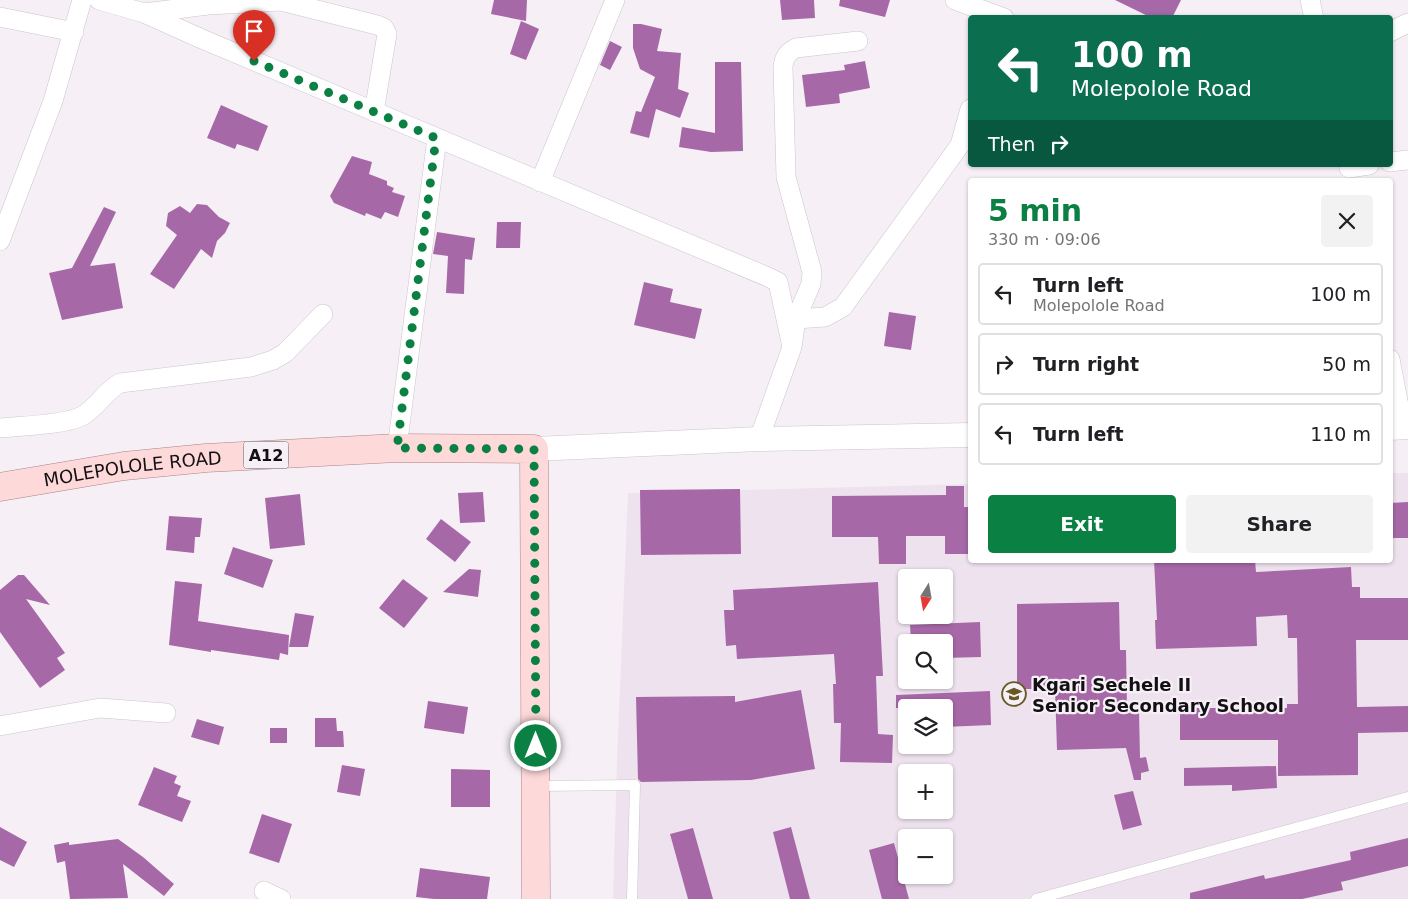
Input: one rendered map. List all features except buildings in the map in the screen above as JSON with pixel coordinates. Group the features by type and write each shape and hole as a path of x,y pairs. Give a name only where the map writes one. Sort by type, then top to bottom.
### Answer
{"main road":[{"name":"MOLEPOLOLE ROAD","path":"0,487 124,466 206,458 397,448 534,449"},
{"path":"534,449 536,899"}],"street":[{"path":"0,241 53,101 82,0"},
{"path":"99,0 135,7 282,1 377,25 384,28 387,40 374,112"},
{"path":"540,182 615,0"},
{"path":"954,0 1001,13"},
{"path":"1310,0 1313,15"},
{"path":"135,7 374,112 778,282 806,298"},
{"path":"0,17 74,32"},
{"path":"1393,30 1408,23"},
{"path":"759,440 792,347 796,319 811,284 812,272 786,177 784,58 796,48 858,41"},
{"path":"796,319 825,317 843,307 965,143 968,123"},
{"path":"397,448 436,138"},
{"path":"1393,162 1408,160"},
{"path":"1350,171 1363,167"},
{"path":"778,282 792,347"},
{"path":"0,428 66,421 81,416 93,408 111,388 120,383 251,367 273,360 285,352 323,314"},
{"path":"1393,360 1408,359"},
{"path":"1393,380 1400,427"},
{"path":"534,449 759,440 968,436"},
{"path":"0,726 100,708 166,713"}],"lane":[{"path":"536,786 635,785 632,899"},
{"path":"1036,899 1408,797"}],"shaded area":[{"name":"Kgari Sechele II Senior Secondary School","path":"1393,473 1408,473 1408,899 613,899 628,493 968,484 968,563 1393,563"}],"place":[{"name":"Kgari Sechele II Senior Secondary School","path":"1014,694"}],"route":[{"path":"254,61 436,138 397,448 534,449 536,746"}]}
